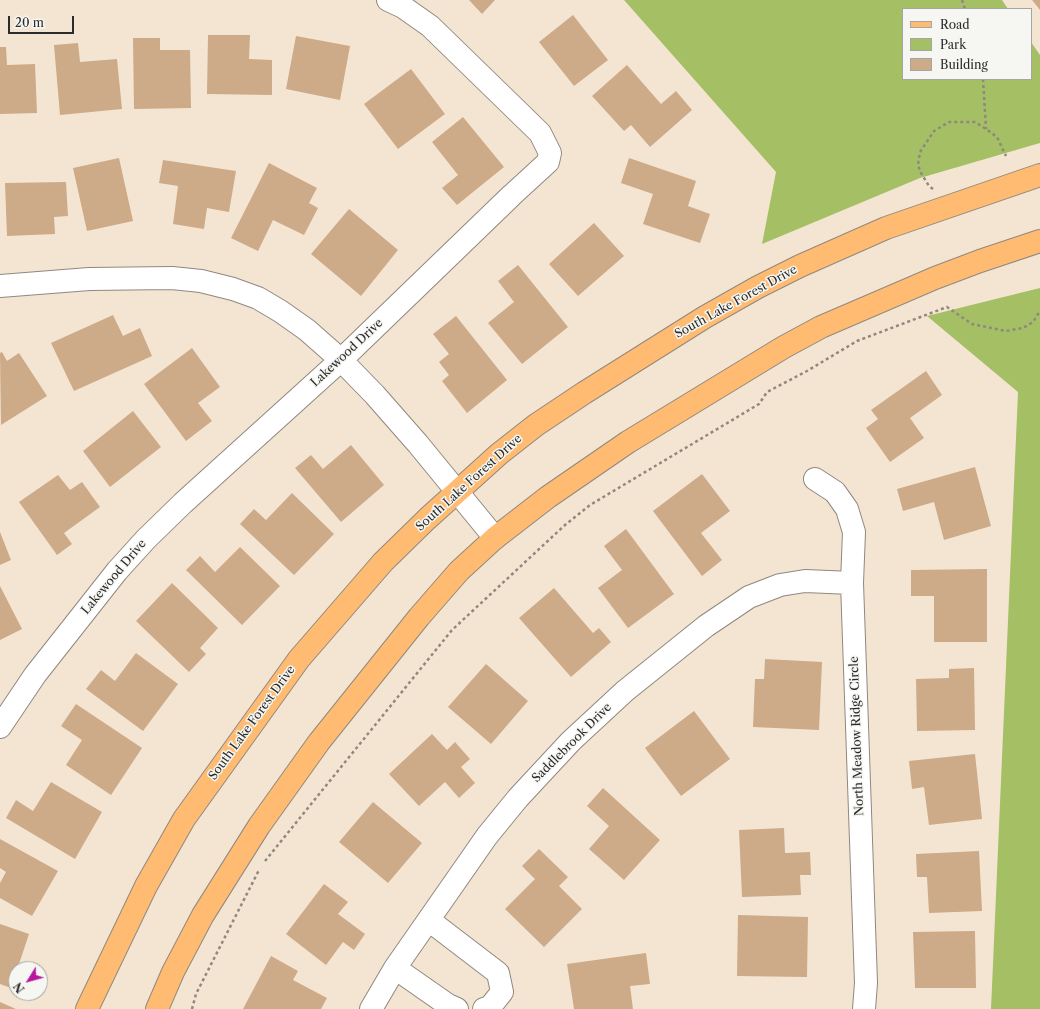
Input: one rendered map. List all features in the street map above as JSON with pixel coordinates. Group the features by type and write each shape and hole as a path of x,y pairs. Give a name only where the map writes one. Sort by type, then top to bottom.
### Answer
{"main road":[{"name":"South Lake Forest Drive","path":"87,1009 146,886 184,819 227,758 299,659 384,562 456,491 536,425 584,393 698,322 758,287 800,266 886,228 1040,175"},
{"path":"157,1009 173,972 203,915 259,826 319,742 419,617 460,571 495,538 548,496 628,442 784,347 821,327 935,278 1040,241"}],"street":[{"name":"Lakewood Drive","path":"0,727 35,675 117,571 146,539 341,360 548,162 550,153 540,133 430,26 403,7 388,0"},
{"path":"0,286 89,279 172,278 201,281 233,289 264,302 307,330 341,360 379,401 495,538"},
{"name":"North Meadow Ridge Circle","path":"814,479 835,492 847,509 854,532 852,583 866,983 864,1009"},
{"name":"Saddlebrook Drive","path":"371,1009 395,968 430,921 487,836 518,798 570,741 625,691 706,626 749,598 780,585 805,581 852,583"},
{"path":"430,921 498,973 502,992 490,1007 484,1009"},
{"path":"395,968 448,1006 457,1009"}],"path":[{"path":"983,80 986,129"},
{"path":"936,192 929,186 918,165 920,152 934,132 949,122 975,122 997,137 1006,156"},
{"path":"192,1009 196,994 261,867 274,849 452,630 565,525 590,505 759,404 767,392 857,342 947,307 972,324 1006,331 1022,328 1033,322 1040,311"}],"green space":[{"path":"624,0 1002,0 1007,8 902,8 902,80 1032,80 1032,43 1040,55 1040,143 920,178 762,244 776,172"},
{"path":"1040,288 1040,1009 991,1009 1018,392 927,316"}],"building":[{"path":"469,0 495,0 482,14"},
{"path":"1032,0 1040,0 1040,10"},
{"path":"573,15 608,60 574,86 539,42"},
{"path":"208,35 250,35 249,59 272,60 272,95 207,94"},
{"path":"296,36 350,46 340,100 286,89"},
{"path":"133,38 160,38 160,50 190,50 191,108 134,109"},
{"path":"78,43 80,62 117,59 122,109 60,115 54,45"},
{"path":"0,47 6,47 7,65 35,64 37,113 0,114"},
{"path":"627,65 661,104 676,91 692,110 650,147 631,125 624,131 592,96"},
{"path":"411,69 445,114 398,149 364,104"},
{"path":"463,117 504,167 457,205 442,188 458,175 432,142"},
{"path":"119,158 133,221 87,231 73,168"},
{"path":"629,158 696,181 688,206 710,214 700,243 643,224 653,194 621,183"},
{"path":"163,160 236,171 229,212 207,208 204,229 173,224 178,186 159,183"},
{"path":"269,163 317,188 309,203 318,208 304,235 273,220 258,251 231,238"},
{"path":"66,182 68,216 54,217 55,234 7,236 5,183"},
{"path":"349,209 398,250 361,296 311,254"},
{"path":"594,223 624,256 578,296 549,264"},
{"path":"518,265 568,327 522,364 488,323 514,302 498,281"},
{"path":"113,315 123,336 140,328 152,356 74,391 51,343"},
{"path":"456,316 507,380 467,413 442,381 449,375 439,362 449,354 433,334"},
{"path":"192,348 220,387 198,403 212,421 186,441 144,384"},
{"path":"2,352 7,361 19,353 47,396 1,425 0,353"},
{"path":"926,371 942,395 910,418 924,438 890,462 866,428 878,419 871,410"},
{"path":"133,411 161,447 110,487 83,451"},
{"path":"351,445 384,485 341,522 295,468 311,455 323,469"},
{"path":"975,467 991,526 944,540 934,502 903,511 897,489"},
{"path":"702,474 730,511 701,533 722,560 702,576 653,511"},
{"path":"58,475 70,490 82,482 100,507 64,533 72,544 57,555 19,502"},
{"path":"292,493 334,534 294,575 240,524 254,509 266,520"},
{"path":"626,529 674,594 628,628 598,588 622,570 604,546"},
{"path":"0,532 11,560 0,565"},
{"path":"240,547 280,586 242,625 186,570 200,556 215,572"},
{"path":"987,569 987,642 934,642 934,596 911,596 911,570"},
{"path":"172,583 218,628 200,648 206,654 189,672 136,621"},
{"path":"0,586 22,629 0,640"},
{"path":"554,588 593,633 599,628 611,642 571,677 519,618"},
{"path":"136,653 178,684 143,731 86,689 101,670 115,681"},
{"path":"765,659 822,662 819,730 753,727 755,679 764,679"},
{"path":"486,664 528,701 491,744 448,707"},
{"path":"974,668 975,730 917,731 916,679 949,678 949,669"},
{"path":"76,704 142,748 111,795 66,765 82,740 61,726"},
{"path":"694,711 730,759 681,796 645,748"},
{"path":"432,734 447,750 455,742 470,759 461,767 475,783 459,798 445,782 419,806 389,774"},
{"path":"975,754 982,819 929,825 924,787 912,789 909,761"},
{"path":"51,782 102,812 75,859 6,818 16,800 33,811"},
{"path":"603,788 660,840 624,880 589,849 609,826 587,806"},
{"path":"373,802 422,843 388,883 339,842"},
{"path":"784,828 785,853 810,852 811,875 800,875 801,895 742,897 739,830"},
{"path":"0,839 58,871 32,916 0,898 0,883 6,872 0,868"},
{"path":"539,849 568,877 559,886 582,909 544,947 505,909 535,879 522,866"},
{"path":"979,851 982,911 929,913 927,877 917,877 916,854"},
{"path":"324,884 348,902 338,914 365,934 354,950 343,942 326,965 286,934"},
{"path":"738,915 808,917 807,977 737,976"},
{"path":"0,924 29,934 20,961 8,961 8,987 0,984"},
{"path":"975,931 976,988 915,988 913,932"},
{"path":"646,953 650,984 630,986 633,1009 574,1009 567,964"},
{"path":"271,956 298,971 293,980 327,998 321,1009 243,1009"},
{"path":"0,1002 16,1009 0,1009"}]}
